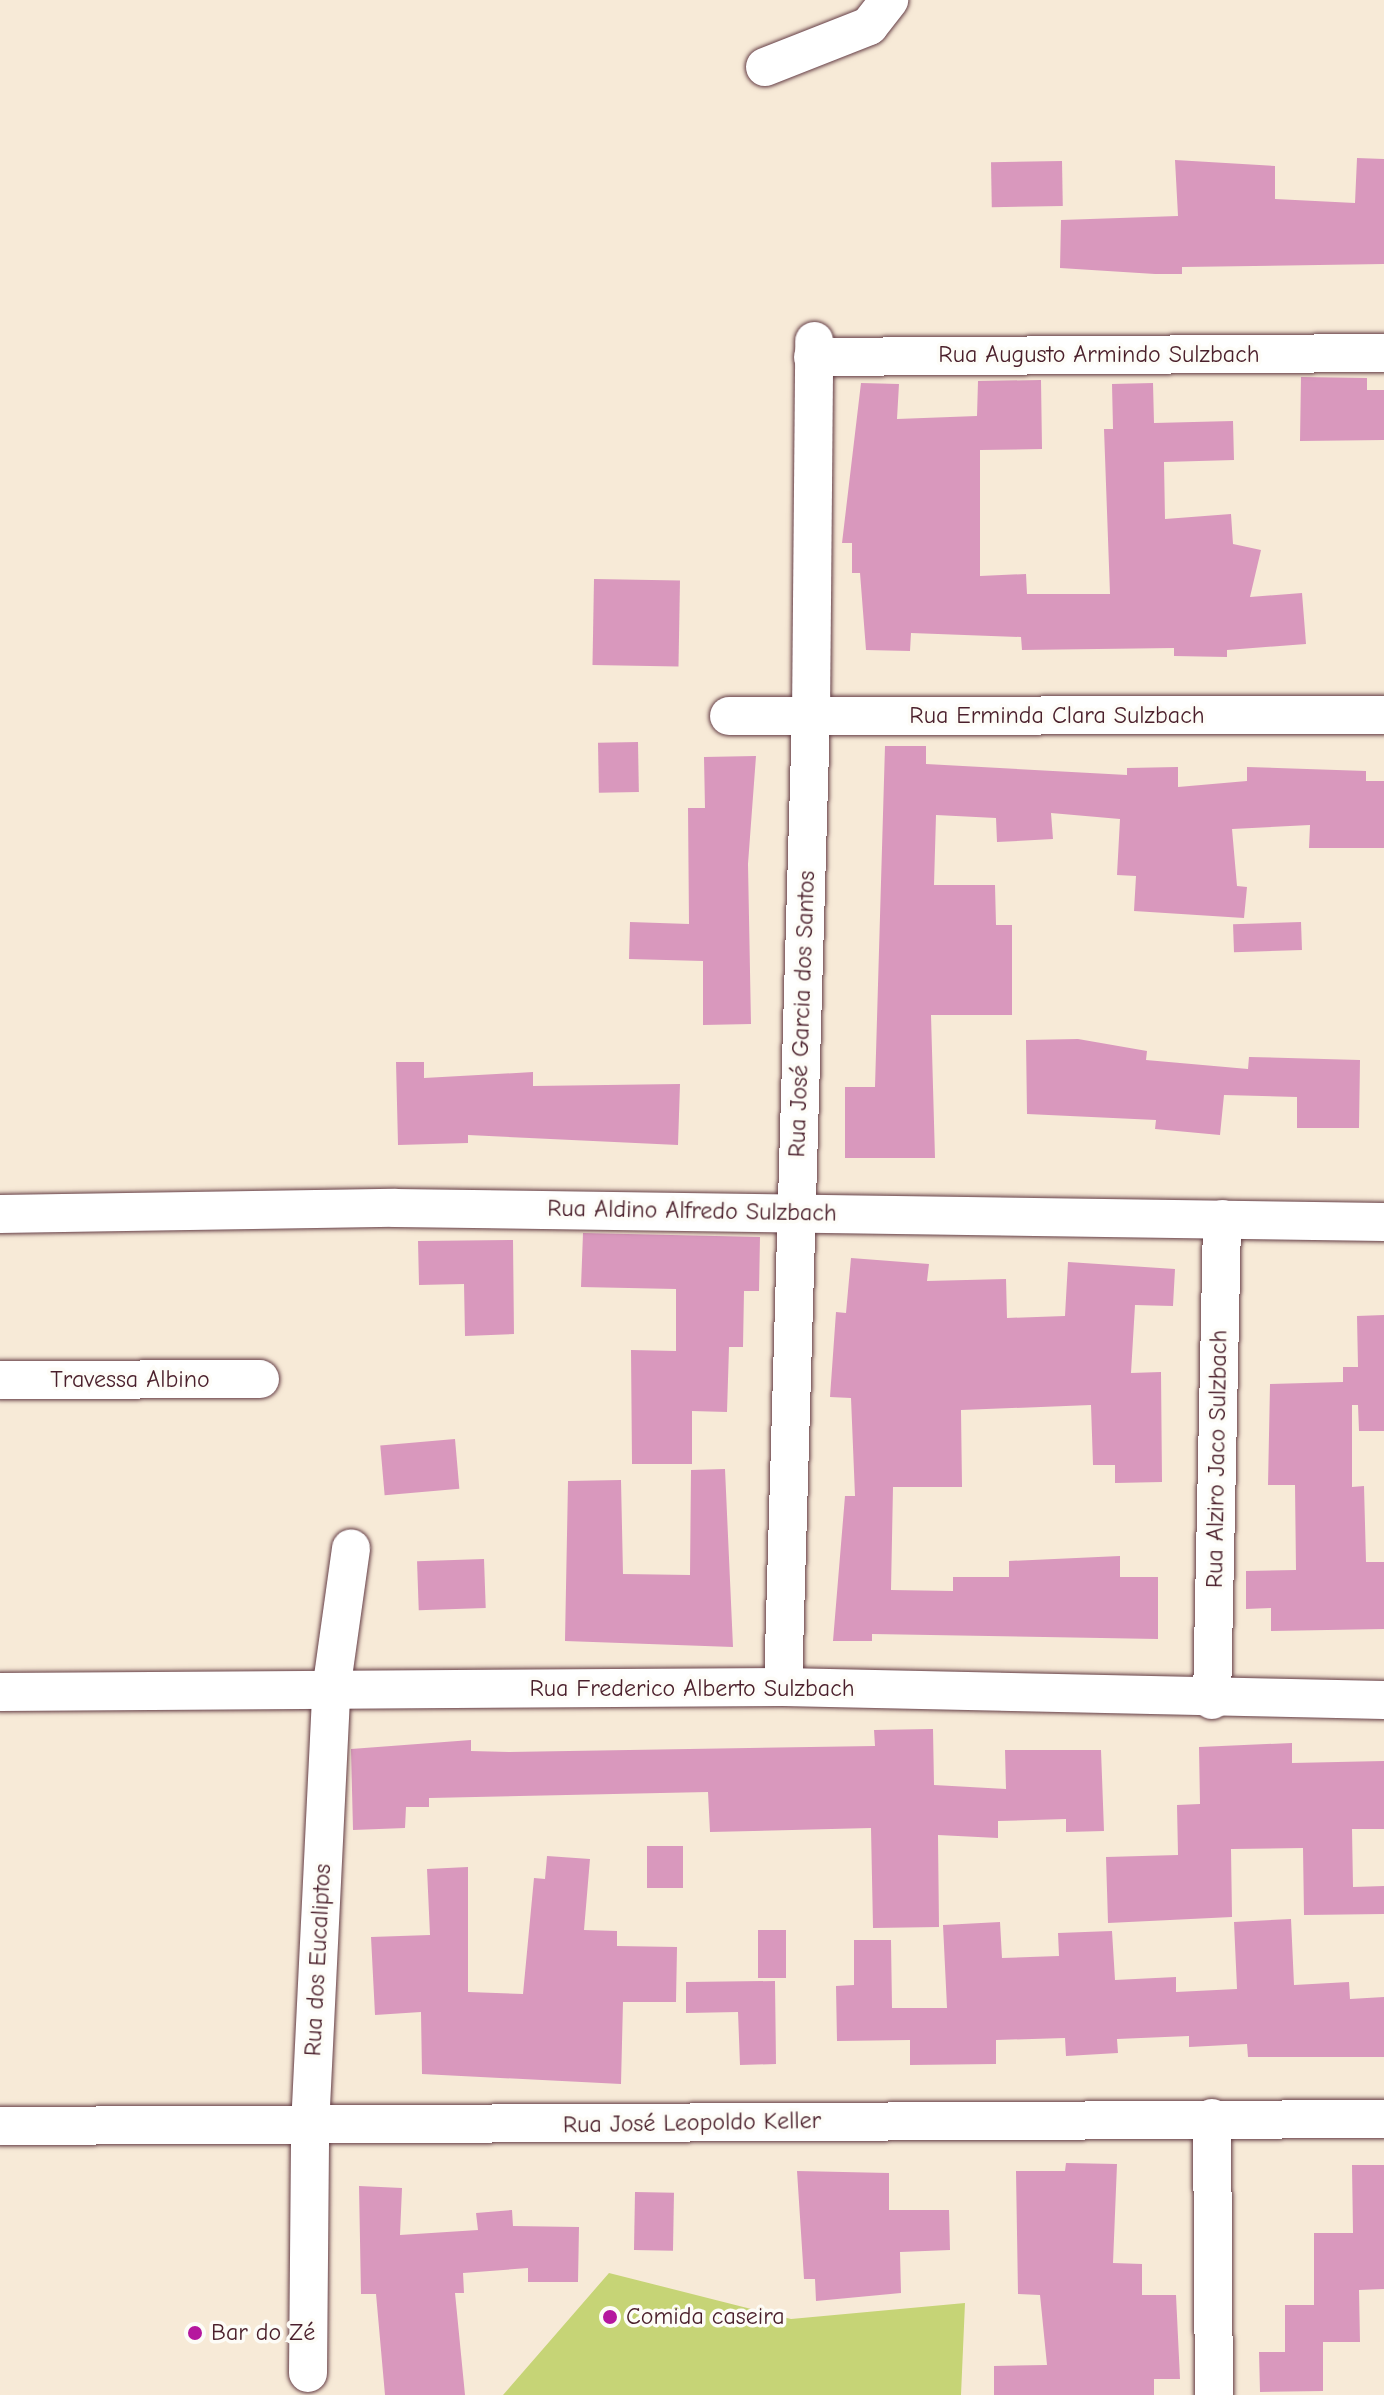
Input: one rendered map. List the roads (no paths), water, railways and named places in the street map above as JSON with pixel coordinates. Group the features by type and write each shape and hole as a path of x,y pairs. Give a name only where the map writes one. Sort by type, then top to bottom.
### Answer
{"street":[{"path":"765,67 869,26 889,0"},
{"name":"Rua Augusto Armindo Sulzbach","path":"814,349 1384,353"},
{"name":"Rua José Garcia dos Santos","path":"783,1687 811,717 814,349"},
{"name":"Rua Erminda Clara Sulzbach","path":"729,716 1384,715"},
{"name":"Rua Aldino Alfredo Sulzbach","path":"0,1214 796,1212 1384,1222"},
{"name":"Rua Alziro Jaco Sulzbach","path":"1212,1700 1222,1219"},
{"name":"Travessa Albino","path":"0,1380 260,1379"},
{"name":"Rua dos Eucaliptos","path":"308,2373 310,2127 331,1691 351,1548"},
{"name":"Rua Frederico Alberto Sulzbach","path":"0,1692 783,1687 1212,1700 1384,1700"},
{"path":"1212,2118 1214,2395"},
{"name":"Rua José Leopoldo Keller","path":"0,2126 310,2127 1384,2119"}],"place":[{"name":"Comida caseira","path":"610,2317"},
{"name":"Bar do Zé","path":"195,2333"}]}
